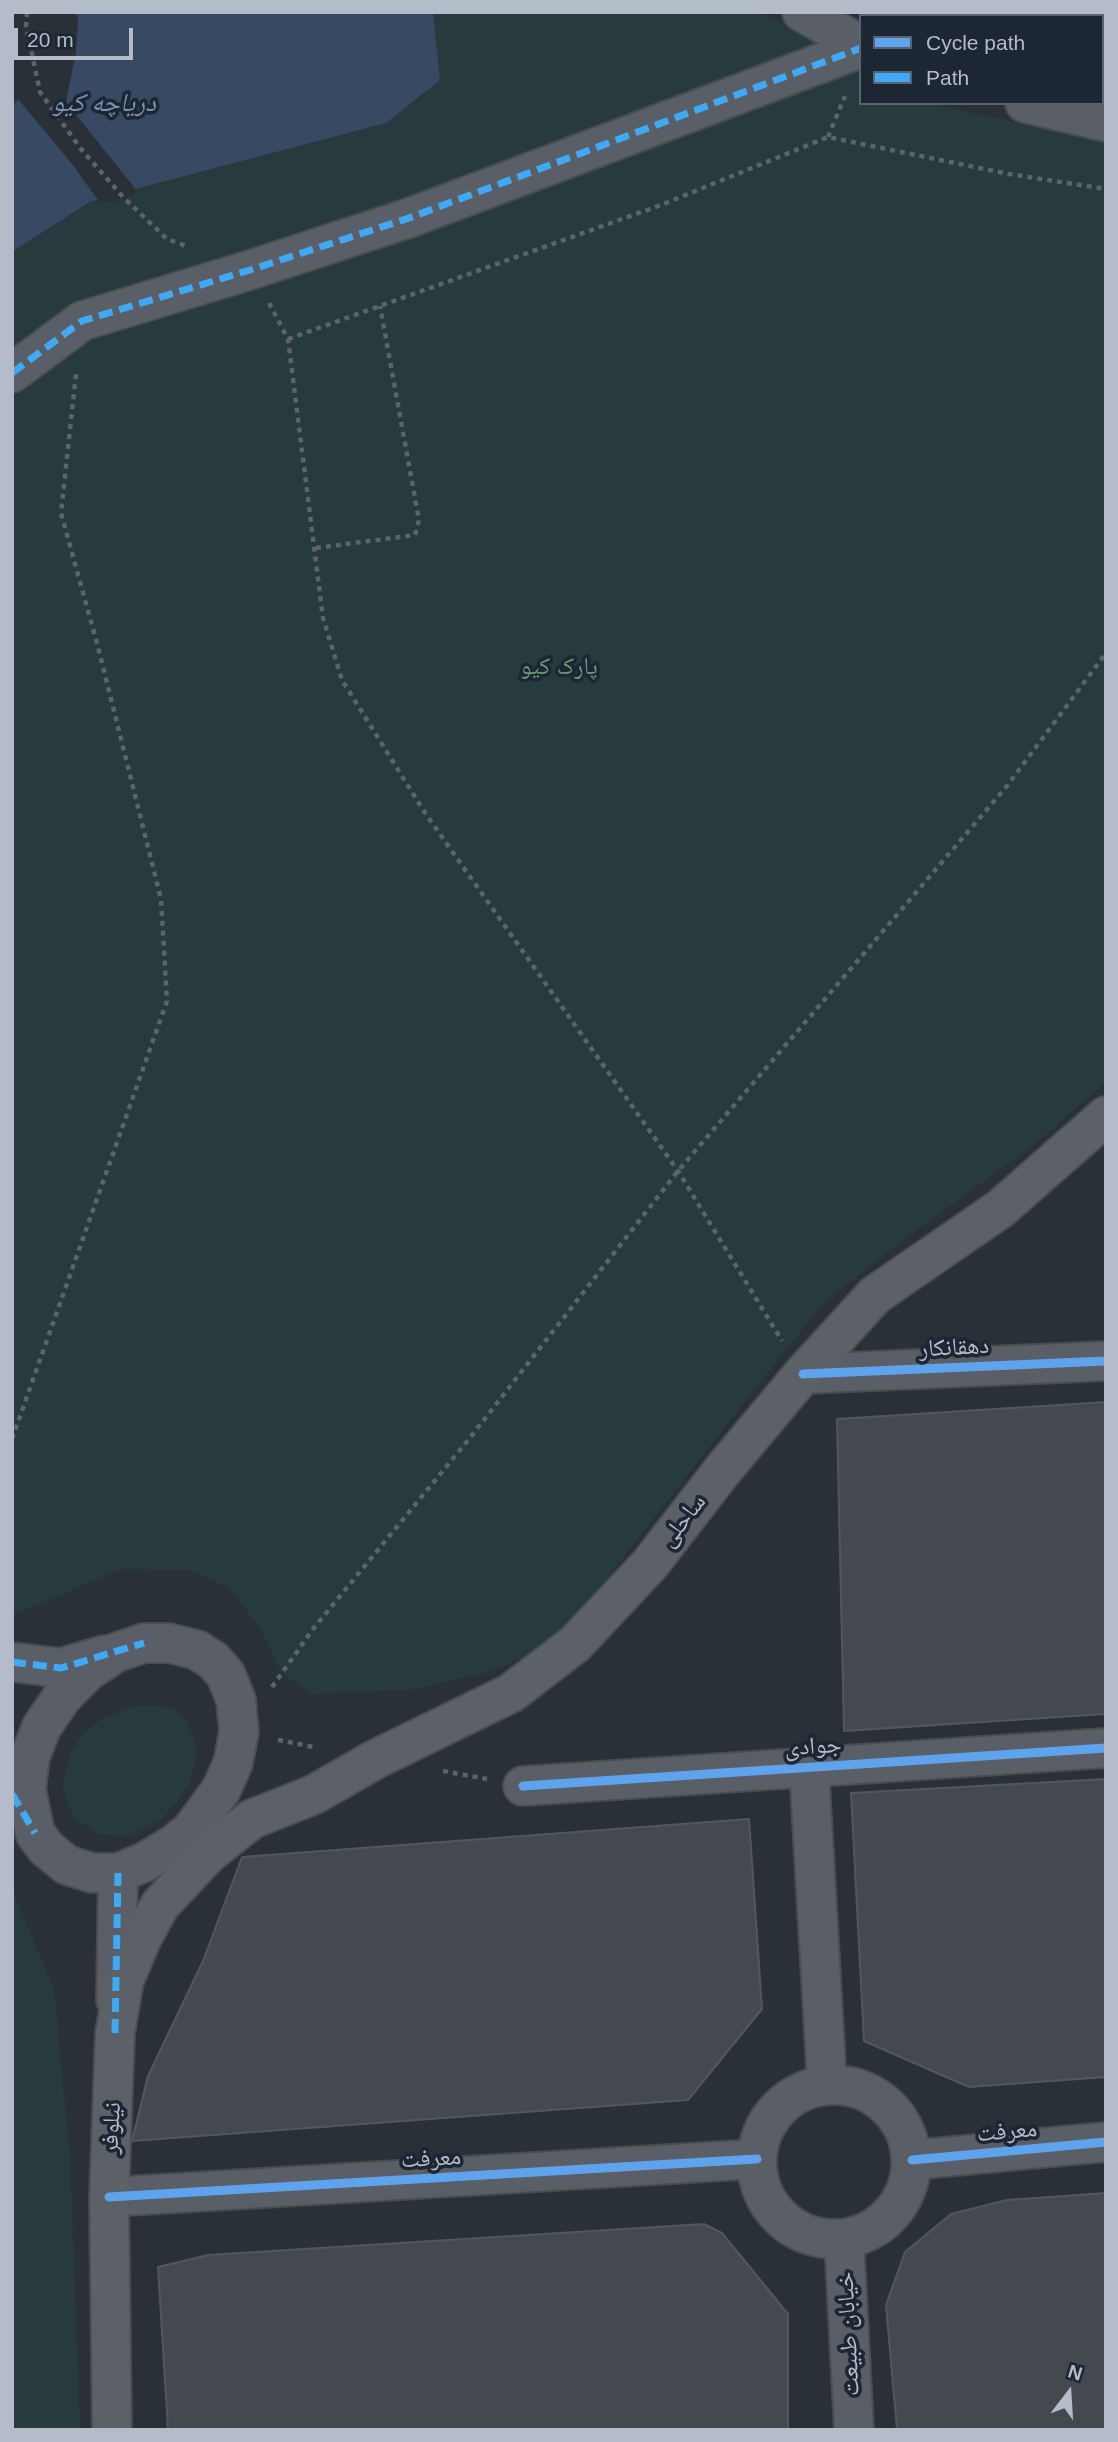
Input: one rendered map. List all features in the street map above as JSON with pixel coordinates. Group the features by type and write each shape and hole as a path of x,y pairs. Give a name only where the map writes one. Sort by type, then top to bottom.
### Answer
{"main road":[{"name":"ساحلی","path":"208,1854 252,1819 313,1796 376,1759 511,1693 575,1644 650,1564 722,1471 803,1374 875,1295 1000,1209 1106,1116"},
{"name":"نیلوفر","path":"112,2430 109,2197 116,2034 124,1980 160,1905 208,1854"}],"street":[{"path":"802,12 859,45"},
{"path":"12,373 82,321 408,218 859,47"},
{"path":"1033,105 1106,121"},
{"name":"دهقانکار","path":"803,1374 1106,1361"},
{"path":"35,1833 26,1789 30,1757 41,1728 62,1697 88,1671 115,1653 144,1643"},
{"path":"12,1662 61,1668 144,1643 169,1643 197,1650 214,1661 226,1675 236,1700 239,1732 233,1763 221,1790 191,1831 145,1862 118,1873 92,1872 67,1865 46,1848 12,1794"},
{"name":"جوادی","path":"523,1786 1106,1748"},
{"path":"809,1767 827,2084"},
{"path":"116,2034 118,1873"},
{"path":"827,2084 853,2087 876,2096 895,2113 908,2135 912,2160 910,2182 900,2203 885,2221 866,2233 844,2239 817,2238 793,2227 773,2209 761,2185 757,2160 760,2137 771,2117 786,2101 806,2090 827,2084"},
{"name":"معرفت","path":"912,2160 1106,2142"},
{"name":"معرفت","path":"109,2197 757,2160"},
{"name":"خیابان طبیعت","path":"844,2239 854,2430"}],"path":[{"path":"27,12 26,26 40,92 81,149 123,197 167,239 191,248"},
{"path":"288,339 661,205 828,137 1009,174 1106,189"},
{"path":"250,270 288,339 323,618 342,680 425,814 678,1171 803,1374"},
{"path":"316,548 415,535 419,520 380,306"},
{"path":"12,1439 167,1001 161,899 98,647 61,513 82,321"},
{"path":"239,1732 313,1629 469,1439 678,1171 1007,786 1106,653"}],"green space":[{"name":"پارک کیو","path":"433,12 760,12 859,63 859,105 942,105 1106,142 1106,1082 1035,1144 828,1299 598,1590 538,1652 485,1673 414,1689 313,1694 281,1673 260,1628 230,1588 189,1570 121,1569 18,1613 12,1612 12,252 91,201 123,197 135,189 440,80"},
{"path":"152,1705 175,1709 187,1722 196,1743 196,1760 190,1781 178,1801 160,1821 127,1836 98,1834 74,1818 66,1800 62,1784 72,1751 80,1738 100,1720 134,1706"},
{"path":"12,1889 54,1989 70,2158 80,2430 12,2430"}],"water":[{"name":"دریاچه کیو","path":"12,12 433,12 440,80 386,123 135,189 123,197 91,201 12,252"}],"pier":[{"path":"12,12 76,12 76,52 66,102 138,192 124,200 100,203 72,164 18,99 12,107"}],"building":[{"path":"1106,1402 1106,1714 844,1731 837,1419"},
{"path":"1106,1779 1106,2077 969,2087 864,2041 851,1793"},
{"path":"749,1819 762,2009 688,2100 132,2141 148,2076 203,1961 242,1857"},
{"path":"1106,2193 1106,2430 897,2430 886,2305 905,2252 951,2214 1007,2200"},
{"path":"704,2224 722,2233 788,2314 788,2430 168,2430 158,2267 208,2255"}],"marked path":[{"path":"12,373 82,321 409,218 859,49"},
{"path":"12,1662 61,1668 144,1643"},
{"path":"12,1794 35,1833"},
{"path":"115,2033 118,1873"}],"cycle path":[{"path":"803,1374 1106,1361"},
{"path":"523,1786 1106,1748"},
{"path":"912,2160 1106,2142"},
{"path":"109,2197 757,2159"}]}
